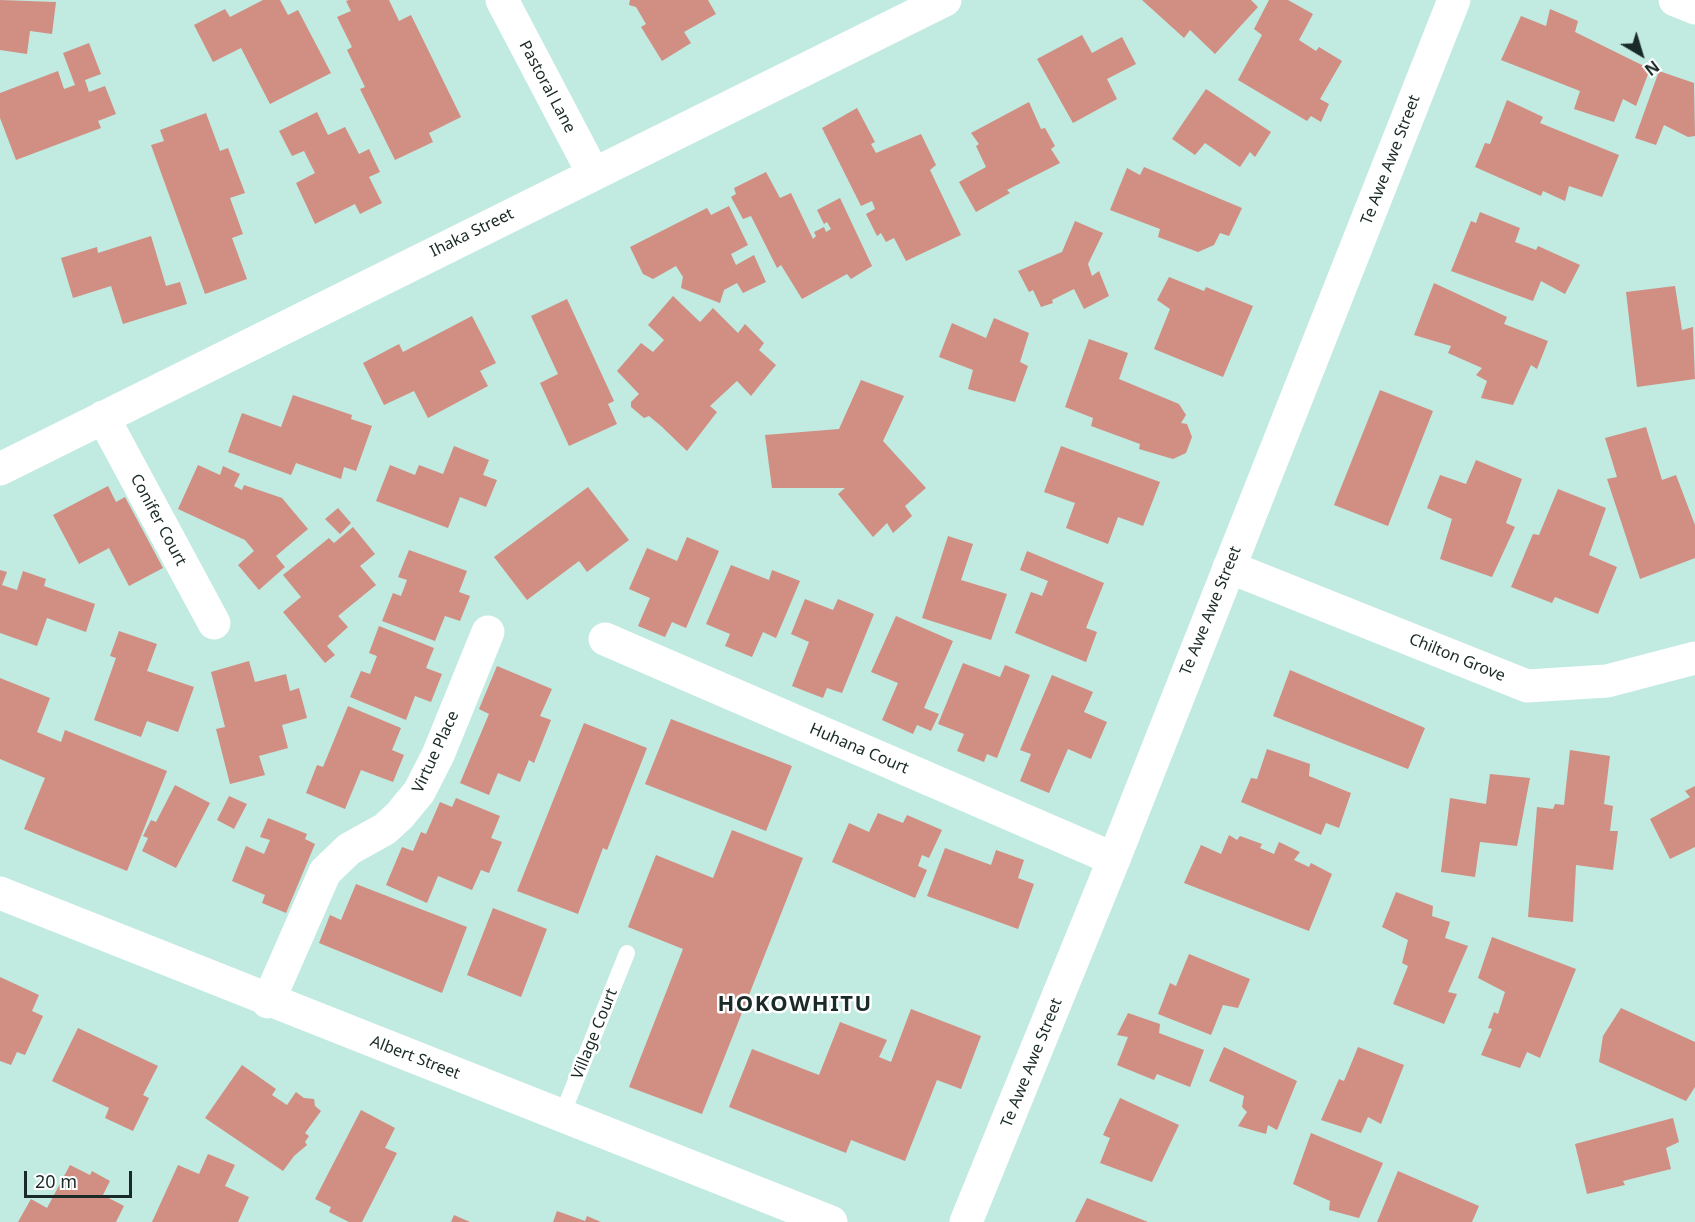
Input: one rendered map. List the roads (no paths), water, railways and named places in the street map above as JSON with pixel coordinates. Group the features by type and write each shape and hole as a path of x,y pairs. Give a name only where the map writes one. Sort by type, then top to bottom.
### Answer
{"street":[{"name":"Pastoral Lane","path":"502,0 593,173"},
{"name":"Ihaka Street","path":"0,469 945,0"},
{"name":"Te Awe Awe Street","path":"966,1222 1114,859 1454,0"},
{"path":"1675,0 1695,8"},
{"name":"Conifer Court","path":"102,417 214,622"},
{"name":"Chilton Grove","path":"1229,567 1527,686 1607,681 1695,658"},
{"name":"Virtue Place","path":"268,1002 325,872 349,849 385,829 419,792 438,755 488,632"},
{"name":"Huhana Court","path":"604,639 1114,859"},
{"name":"Albert Street","path":"0,893 268,1002 831,1222"}],"lane":[{"name":"Village Court","path":"562,1115 627,953"}],"district":[{"name":"HOKOWHITU","path":"795,1005"}]}
